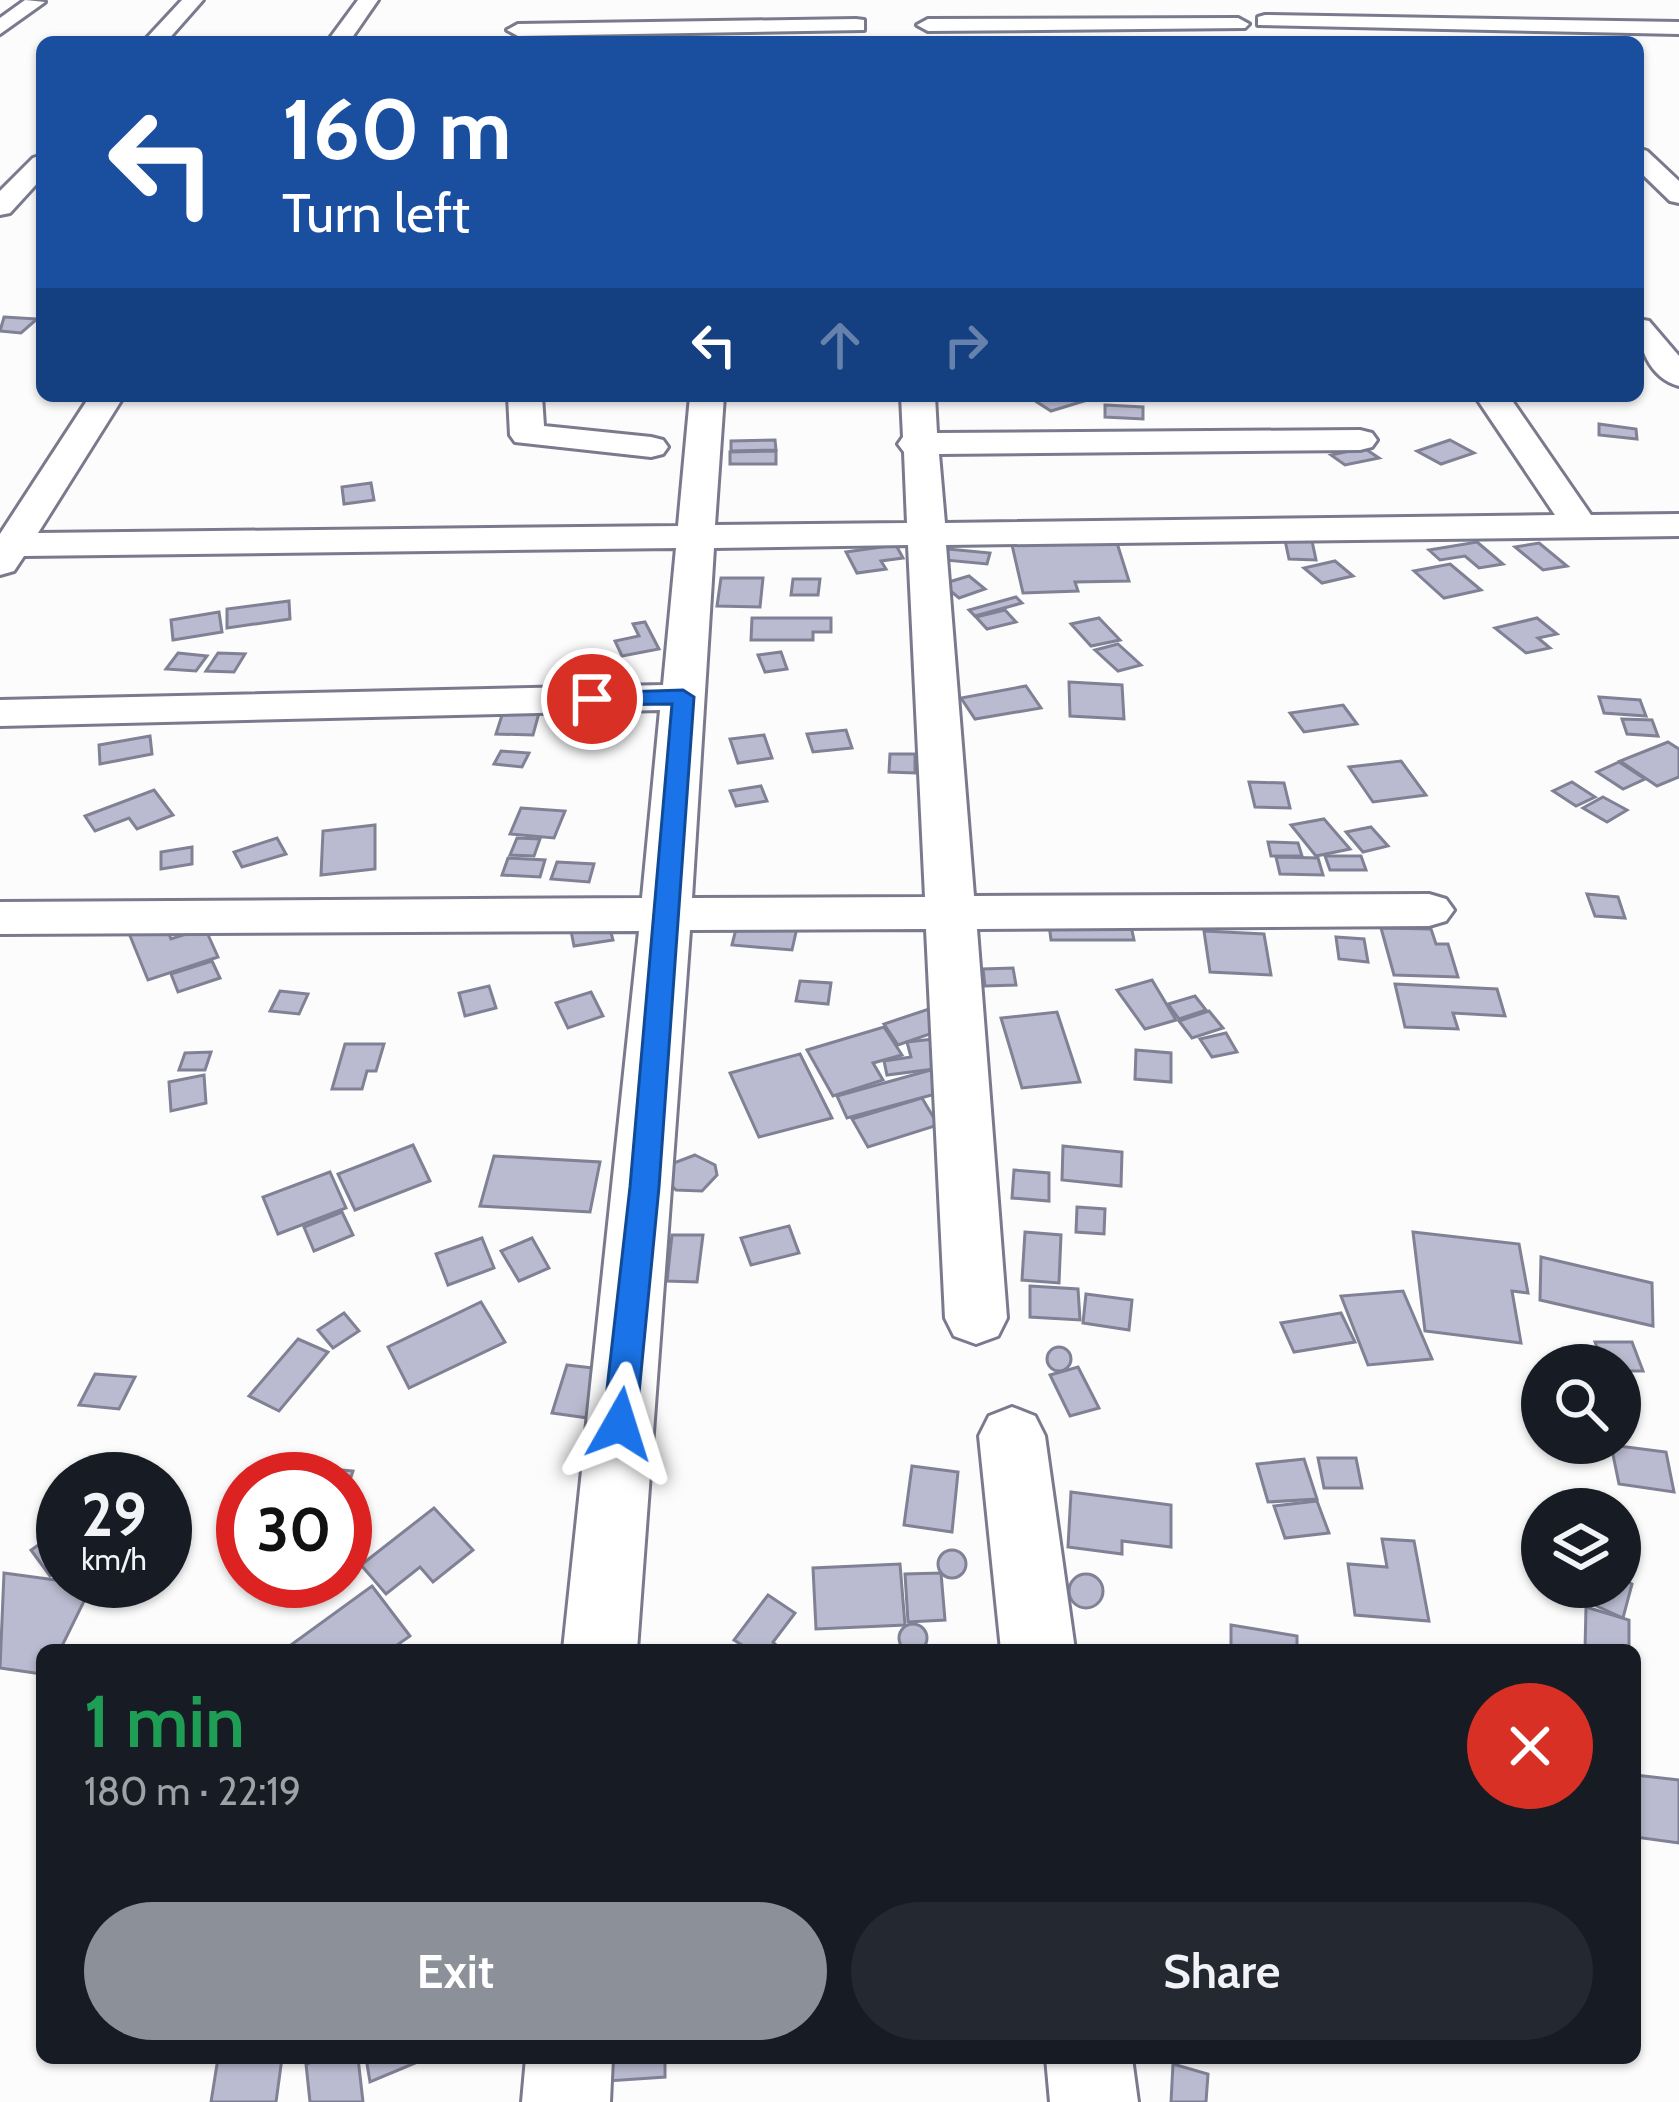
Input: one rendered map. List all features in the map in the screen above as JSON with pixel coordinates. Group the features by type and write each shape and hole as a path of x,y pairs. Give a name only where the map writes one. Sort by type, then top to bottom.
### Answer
{"street":[{"path":"0,28 35,2 27,0"},
{"path":"160,36 193,0"},
{"path":"342,36 368,0"},
{"path":"1250,0 1268,32 1381,20 1532,33 1679,28"},
{"path":"1381,20 1393,36"},
{"path":"928,25 1238,24"},
{"path":"518,30 857,32"},
{"path":"1659,175 1679,195"},
{"path":"0,207 27,177"},
{"path":"1644,335 1679,376"},
{"path":"4,551 102,402"},
{"path":"525,402 526,435 651,447"},
{"path":"601,1644 647,1159 707,402"},
{"path":"918,402 976,1318"},
{"path":"1496,402 1579,524"},
{"path":"914,444 1360,440"},
{"path":"4,551 1679,525"},
{"path":"0,713 683,697"},
{"path":"0,918 1429,910"},
{"path":"1012,1436 1037,1644"},
{"path":"566,2102 569,2064"},
{"path":"1090,2064 1094,2102"}],"building":[{"path":"4,317 36,319 21,333 0,331"},
{"path":"1037,402 1081,402 1051,411"},
{"path":"1105,405 1143,407 1143,419 1105,417"},
{"path":"1599,424 1636,429 1637,439 1599,435"},
{"path":"775,440 776,450 731,451 731,441"},
{"path":"1450,440 1474,453 1441,464 1417,451"},
{"path":"1364,448 1379,458 1345,465 1331,455"},
{"path":"776,451 776,464 730,464 730,452"},
{"path":"371,483 374,500 344,504 342,487"},
{"path":"1285,540 1312,541 1316,560 1289,559"},
{"path":"1477,542 1503,564 1479,568 1465,556 1440,560 1429,550"},
{"path":"1117,543 1129,581 1075,582 1078,591 1023,593 1012,545"},
{"path":"1539,543 1567,566 1543,570 1515,547"},
{"path":"896,545 903,558 881,561 886,569 857,573 846,552"},
{"path":"948,549 990,553 987,564 945,560"},
{"path":"1335,561 1353,576 1322,583 1304,568"},
{"path":"1450,564 1481,590 1444,598 1414,571"},
{"path":"969,576 985,589 959,598 942,584"},
{"path":"721,578 763,578 760,607 717,606"},
{"path":"793,579 820,579 818,595 791,595"},
{"path":"1016,597 1022,603 975,616 969,610"},
{"path":"289,601 290,619 227,628 227,609"},
{"path":"1005,610 1016,622 987,629 976,617"},
{"path":"219,612 222,632 173,640 171,620"},
{"path":"752,618 831,618 831,632 813,632 813,640 751,640"},
{"path":"1099,618 1120,640 1091,646 1071,624"},
{"path":"1537,618 1557,634 1538,638 1550,648 1526,653 1495,628"},
{"path":"645,622 659,649 622,656 615,641 639,636 633,624"},
{"path":"1118,644 1141,665 1118,671 1095,650"},
{"path":"781,652 787,669 765,672 758,655"},
{"path":"178,653 207,656 196,671 166,669"},
{"path":"218,653 245,654 234,672 206,671"},
{"path":"1069,682 1122,685 1124,719 1070,716"},
{"path":"1026,686 1041,708 975,719 961,698"},
{"path":"1599,697 1640,700 1646,716 1604,713"},
{"path":"1343,705 1357,724 1304,732 1290,713"},
{"path":"503,712 539,713 533,735 496,734"},
{"path":"1622,719 1652,720 1658,736 1627,734"},
{"path":"846,730 852,748 813,752 807,734"},
{"path":"764,735 772,758 738,763 730,739"},
{"path":"150,736 152,754 100,764 99,745"},
{"path":"1668,742 1679,749 1679,777 1657,786 1620,761"},
{"path":"501,751 529,753 522,767 494,764"},
{"path":"890,754 915,754 915,773 889,772"},
{"path":"1401,761 1426,795 1373,802 1349,767"},
{"path":"1619,762 1645,779 1623,789 1597,772"},
{"path":"1249,782 1284,783 1290,808 1255,807"},
{"path":"1572,782 1595,797 1576,806 1553,791"},
{"path":"761,786 767,801 736,806 730,791"},
{"path":"154,790 173,815 137,829 129,818 95,831 85,816"},
{"path":"1603,797 1627,810 1607,822 1583,808"},
{"path":"521,808 565,811 554,838 510,834"},
{"path":"1324,819 1350,849 1316,856 1291,825"},
{"path":"375,825 375,869 321,875 323,831"},
{"path":"1371,827 1388,846 1363,852 1346,832"},
{"path":"277,838 286,854 242,867 234,852"},
{"path":"517,838 540,839 534,856 510,855"},
{"path":"1268,842 1298,843 1302,856 1271,856"},
{"path":"192,847 192,864 161,869 161,852"},
{"path":"1325,856 1361,856 1366,870 1330,870"},
{"path":"1276,857 1318,858 1323,875 1280,874"},
{"path":"508,858 545,860 540,877 502,875"},
{"path":"557,862 594,864 589,882 551,879"},
{"path":"1587,894 1618,897 1625,918 1595,916"},
{"path":"741,909 800,914 792,950 732,945"},
{"path":"568,916 634,929 611,933 613,940 574,946"},
{"path":"1048,917 1129,917 1134,940 1051,940"},
{"path":"163,919 171,939 205,928 218,957 148,980 128,931"},
{"path":"1381,928 1431,929 1436,944 1448,944 1458,977 1394,975"},
{"path":"1204,931 1264,934 1271,975 1210,972"},
{"path":"1336,937 1364,939 1368,962 1339,959"},
{"path":"212,961 220,978 178,992 171,974"},
{"path":"1013,968 1016,985 985,986 983,969"},
{"path":"1152,980 1176,1020 1145,1029 1117,990"},
{"path":"800,981 831,983 828,1004 796,1001"},
{"path":"1395,984 1497,989 1505,1016 1453,1013 1458,1029 1405,1027"},
{"path":"489,986 496,1008 465,1016 459,993"},
{"path":"280,991 308,994 299,1014 270,1011"},
{"path":"591,992 603,1016 568,1028 556,1003"},
{"path":"1195,996 1206,1010 1179,1019 1168,1004"},
{"path":"932,1008 947,1028 898,1045 884,1024"},
{"path":"1209,1011 1223,1028 1192,1038 1179,1021"},
{"path":"1057,1012 1080,1082 1022,1088 1001,1018"},
{"path":"884,1027 902,1055 873,1063 883,1080 833,1096 807,1050"},
{"path":"1226,1033 1237,1052 1212,1057 1200,1039"},
{"path":"934,1039 942,1068 887,1075 884,1061 911,1057 907,1042"},
{"path":"345,1044 384,1044 376,1071 367,1071 362,1089 332,1089"},
{"path":"1136,1050 1171,1053 1171,1082 1135,1079"},
{"path":"211,1052 205,1070 179,1070 185,1053"},
{"path":"800,1054 832,1118 759,1137 730,1073"},
{"path":"938,1068 950,1090 847,1118 837,1096"},
{"path":"204,1075 206,1103 171,1111 169,1082"},
{"path":"922,1098 938,1125 868,1147 852,1119"},
{"path":"413,1145 430,1181 355,1210 338,1174"},
{"path":"1063,1146 1122,1152 1121,1186 1062,1180"},
{"path":"695,1155 715,1165 717,1175 702,1191 676,1190 669,1183 671,1164"},
{"path":"494,1156 600,1162 590,1212 480,1206"},
{"path":"1014,1170 1049,1173 1049,1201 1012,1198"},
{"path":"330,1172 346,1208 278,1234 263,1197"},
{"path":"1077,1207 1105,1209 1104,1234 1076,1232"},
{"path":"342,1212 353,1235 314,1251 304,1227"},
{"path":"789,1226 799,1253 751,1265 741,1238"},
{"path":"1025,1232 1061,1235 1059,1283 1022,1280"},
{"path":"1413,1232 1519,1244 1528,1293 1512,1291 1521,1343 1425,1331"},
{"path":"672,1235 703,1235 697,1282 667,1281"},
{"path":"482,1238 494,1268 448,1285 436,1254"},
{"path":"532,1238 549,1268 519,1281 501,1251"},
{"path":"1541,1257 1652,1283 1653,1326 1540,1300"},
{"path":"1030,1286 1078,1289 1080,1320 1030,1317"},
{"path":"1403,1291 1432,1359 1368,1365 1341,1296"},
{"path":"1086,1294 1132,1300 1129,1330 1083,1323"},
{"path":"481,1302 505,1342 409,1388 388,1347"},
{"path":"344,1313 359,1331 333,1348 318,1330"},
{"path":"1341,1313 1355,1342 1294,1352 1281,1323"},
{"path":"298,1339 328,1352 279,1411 249,1396"},
{"path":"1059,1347 1071,1359 1059,1371 1047,1359"},
{"path":"567,1365 602,1369 588,1418 552,1413"},
{"path":"1078,1367 1099,1408 1070,1416 1050,1375"},
{"path":"95,1374 135,1377 119,1409 79,1405"},
{"path":"1641,1449 1666,1452 1674,1492 1619,1484 1615,1464 1641,1464"},
{"path":"1318,1458 1356,1458 1362,1488 1324,1488"},
{"path":"1304,1459 1317,1499 1268,1502 1257,1464"},
{"path":"912,1466 958,1472 952,1532 904,1525"},
{"path":"1071,1492 1171,1505 1171,1547 1122,1541 1122,1554 1068,1547"},
{"path":"1317,1501 1329,1533 1285,1538 1274,1506"},
{"path":"434,1508 473,1550 433,1582 420,1567 386,1594 372,1578 372,1556"},
{"path":"1382,1539 1414,1541 1429,1621 1355,1615 1348,1564 1387,1567"},
{"path":"952,1550 962,1554 966,1564 962,1574 952,1578 942,1574 938,1564 942,1554"},
{"path":"900,1564 905,1625 816,1629 813,1568"},
{"path":"4,1573 36,1577 36,1608 81,1608 63,1644 36,1644 36,1673 0,1668"},
{"path":"941,1573 945,1620 908,1622 905,1574"},
{"path":"1086,1574 1098,1579 1103,1591 1098,1603 1086,1608 1074,1603 1069,1591 1074,1579"},
{"path":"372,1586 410,1636 399,1644 292,1644 342,1608 372,1608"},
{"path":"768,1595 795,1613 775,1644 734,1640"},
{"path":"1586,1608 1629,1620 1629,1644 1585,1644"},
{"path":"1601,1608 1626,1608 1623,1618"},
{"path":"908,1625 918,1625 926,1633 925,1644 900,1643 900,1633"},
{"path":"1231,1625 1297,1636 1297,1644 1231,1644"},
{"path":"1641,1776 1679,1780 1679,1843 1641,1838"},
{"path":"217,2064 281,2064 276,2102 211,2102"},
{"path":"306,2064 359,2064 363,2102 310,2102"},
{"path":"367,2064 413,2064 370,2082"},
{"path":"609,2064 665,2064 665,2077 608,2081"},
{"path":"1173,2064 1208,2074 1206,2102 1171,2102"}],"route":[{"path":"592,699 683,697 620,1424"}]}
